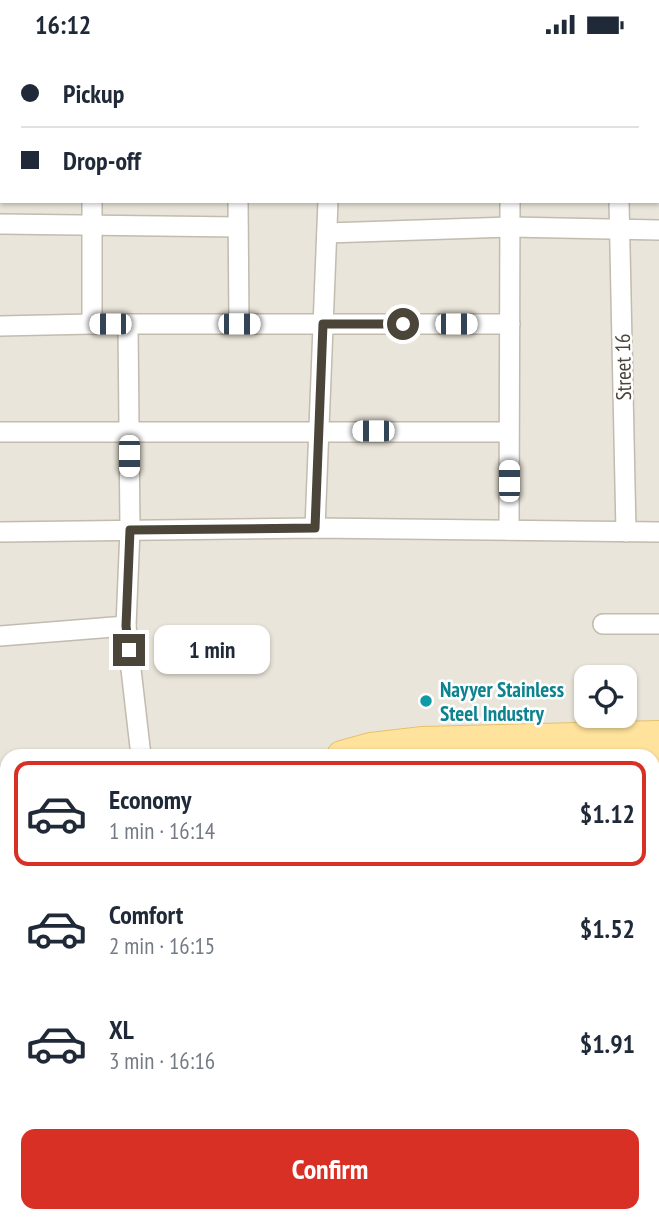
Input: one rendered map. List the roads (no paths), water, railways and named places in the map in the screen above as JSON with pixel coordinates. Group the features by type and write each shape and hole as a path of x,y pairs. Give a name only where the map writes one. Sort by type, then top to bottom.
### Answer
{"main road":[{"path":"367,749 423,742 659,736"}],"street":[{"path":"92,203 92,324"},
{"path":"238,203 239,324"},
{"path":"315,528 328,203"},
{"path":"509,530 510,203"},
{"name":"Street 16","path":"620,203 626,532"},
{"path":"0,224 238,226"},
{"path":"327,233 510,226 659,230"},
{"path":"128,324 130,530 126,626 140,749"},
{"path":"0,326 510,324"},
{"path":"0,432 509,432"},
{"path":"0,532 315,528 659,532"},
{"path":"603,624 659,624"},
{"path":"0,636 126,626"}],"place":[{"name":"Nayyer Stainless Steel Industry","path":"426,701"}]}
